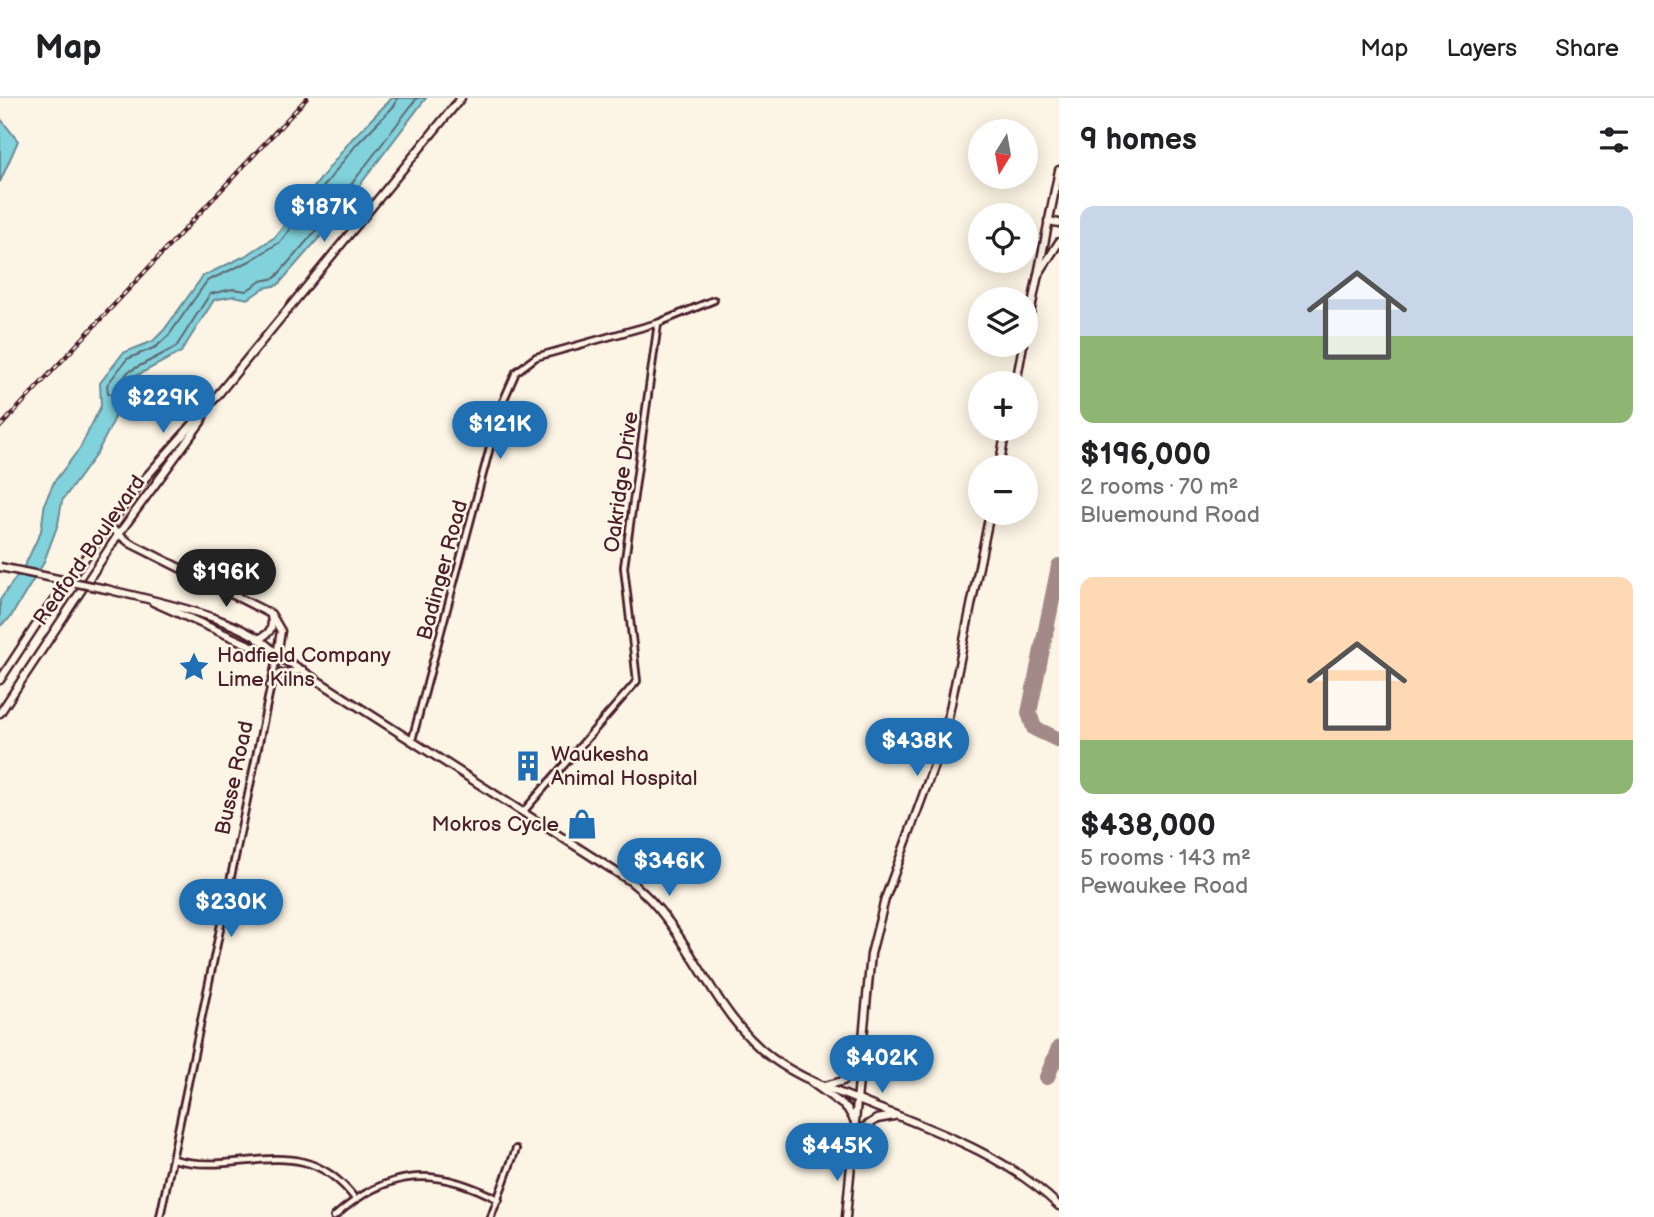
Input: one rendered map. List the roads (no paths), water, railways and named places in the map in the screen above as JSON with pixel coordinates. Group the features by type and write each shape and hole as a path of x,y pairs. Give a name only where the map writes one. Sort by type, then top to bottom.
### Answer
{"main road":[{"name":"Redford Boulevard","path":"0,680 107,526 461,98"},
{"path":"1035,287 1059,170"},
{"path":"1048,221 1059,223"},
{"path":"1037,277 1059,242"},
{"name":"Redford Boulevard","path":"0,713 118,534 201,422 207,408"},
{"path":"846,1217 876,934 885,899 944,738 988,525"},
{"path":"107,526 271,614 271,629 265,636 257,639"},
{"path":"0,567 198,612 257,639 277,655 616,871 649,898 675,927 722,1004 746,1034 771,1057 823,1086 1001,1161 1059,1206"},
{"path":"153,602 251,647 277,655"},
{"name":"Busse Road","path":"271,614 281,631 277,655"},
{"path":"21,648 36,658"},
{"path":"270,686 279,674 303,670"},
{"path":"823,1086 844,1081 863,1044"},
{"path":"807,1078 849,1109 855,1131"},
{"path":"855,1131 877,1119 897,1115"}],"street":[{"name":"Badinger Road","path":"412,740 510,380 523,364 544,353 658,323 714,300"},
{"name":"Oakridge Drive","path":"523,812 637,681 625,557 658,323"},
{"name":"Busse Road","path":"160,1217 277,655"},
{"path":"491,1217 516,1149"},
{"path":"172,1158 208,1163 272,1157 302,1160 328,1173 356,1200"},
{"path":"334,1217 388,1181 426,1175 449,1179 499,1200"}],"water":[{"path":"392,98 426,98 324,232 278,285 264,288 248,299 234,296 214,300 181,352 132,378 118,399 113,422 97,453 62,501 58,524 43,564 10,618 0,626 0,600 26,563 41,531 45,502 54,482 80,448 101,406 100,383 123,353 153,341 164,330 203,276 247,255 275,237 351,140"},
{"path":"0,118 18,141 0,182"}],"railway":[{"path":"0,427 307,98"}],"place":[{"name":"Hadfield Company Lime Kilns","path":"194,667"},
{"name":"Waukesha Animal Hospital","path":"528,766"},
{"name":"Mokros Cycle","path":"582,824"}]}
